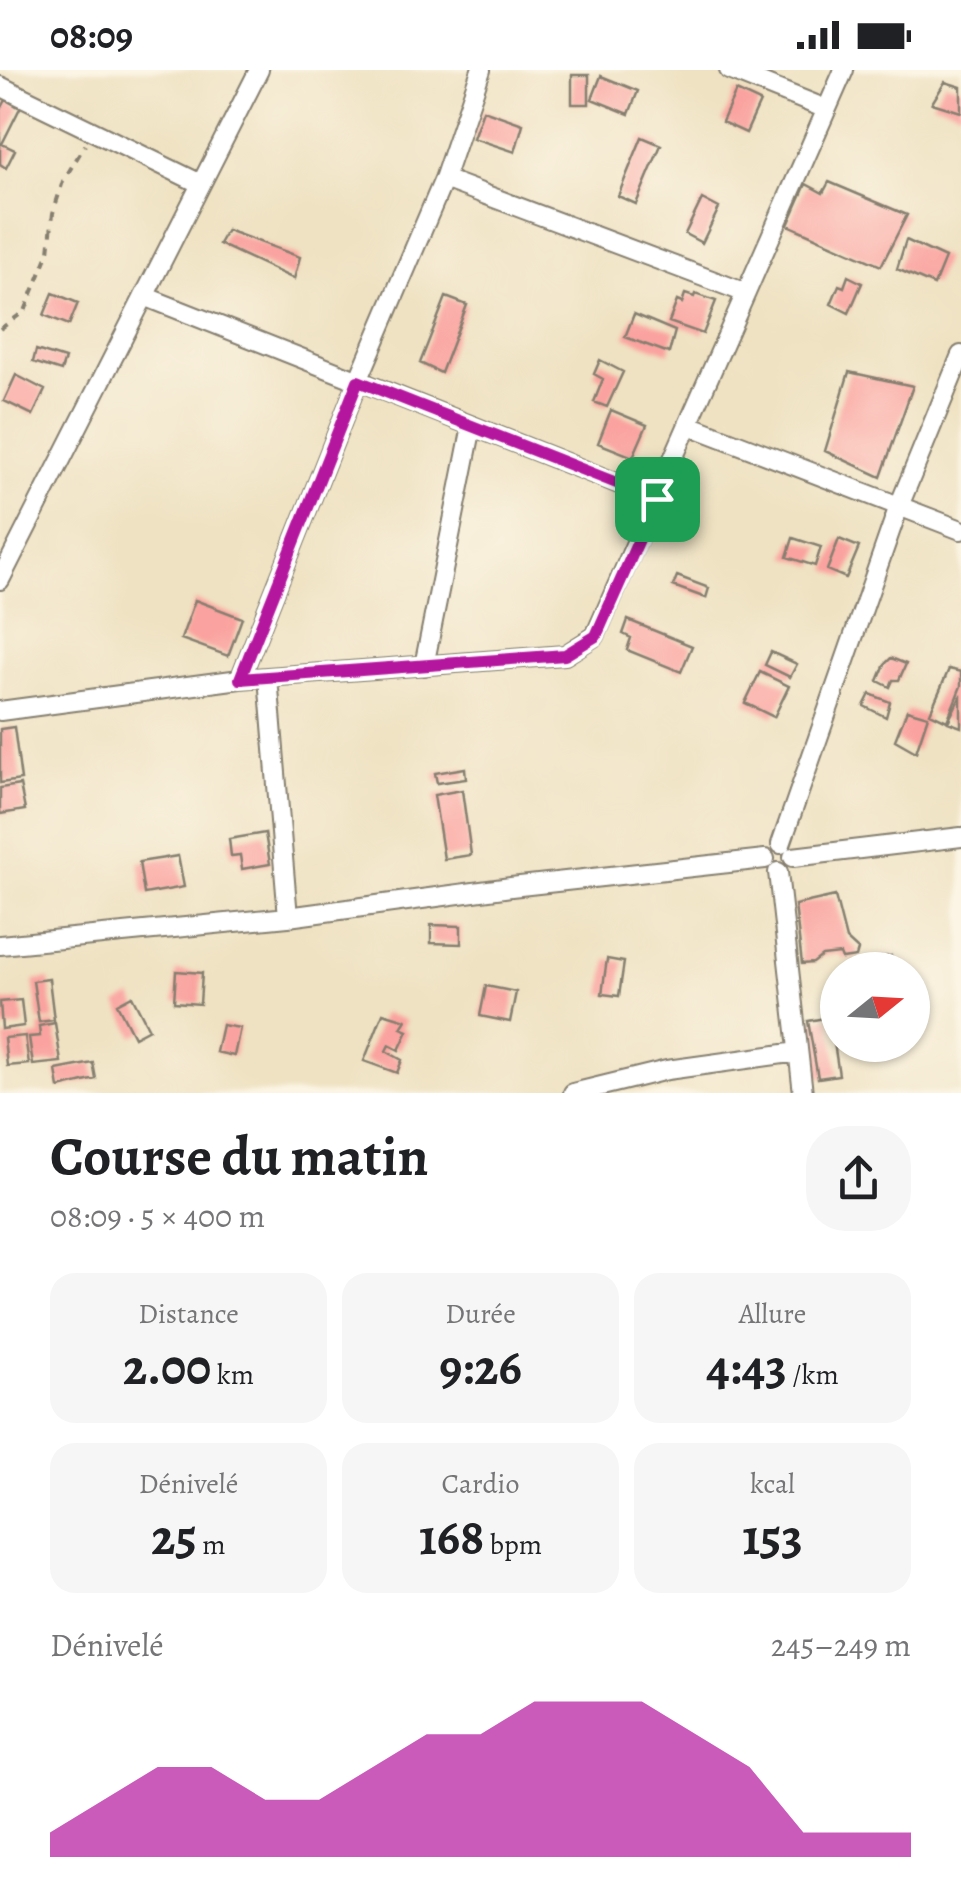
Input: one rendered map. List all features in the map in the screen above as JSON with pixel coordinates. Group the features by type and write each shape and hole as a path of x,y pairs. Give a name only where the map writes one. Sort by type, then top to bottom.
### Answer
{"street":[{"path":"2,572 259,70"},
{"path":"240,679 358,381 444,178 481,70"},
{"path":"729,70 826,109"},
{"path":"0,711 240,679 565,655 584,646 596,636 844,70"},
{"path":"0,86 201,184"},
{"path":"444,178 746,293"},
{"path":"144,296 657,499"},
{"path":"787,850 899,506 961,355"},
{"path":"689,425 961,530"},
{"path":"424,666 472,426"},
{"path":"268,677 288,918"},
{"path":"803,1093 770,848 787,850 961,836"},
{"path":"0,945 288,918 511,887 772,866"},
{"path":"572,1093 667,1070 798,1052"}],"path":[{"path":"0,329 25,311 49,252 53,213 63,181 92,134"}],"building":[{"path":"572,75 589,75 589,104 572,104"},
{"path":"601,76 638,91 629,114 592,99"},
{"path":"945,82 961,87 961,112 932,103"},
{"path":"736,91 760,102 746,133 722,122"},
{"path":"6,100 20,108 2,144 15,150 6,168 0,164 0,111"},
{"path":"483,110 523,124 515,152 473,138"},
{"path":"642,137 661,145 636,204 618,196"},
{"path":"829,182 907,215 881,266 788,225 806,184 823,193"},
{"path":"702,199 719,208 702,243 685,234"},
{"path":"227,230 300,257 294,279 219,244"},
{"path":"906,240 945,258 934,285 897,269"},
{"path":"848,276 862,283 849,313 831,304 839,285 844,287"},
{"path":"53,293 78,303 69,325 44,315"},
{"path":"685,294 716,301 703,334 669,322 677,301 682,303"},
{"path":"446,297 467,305 441,373 420,363"},
{"path":"634,314 675,331 669,353 625,337"},
{"path":"36,350 65,359 61,371 33,362"},
{"path":"600,360 623,372 607,407 594,402 603,379 594,374"},
{"path":"849,372 913,386 881,477 825,451"},
{"path":"16,375 45,390 33,415 4,401"},
{"path":"611,410 647,425 633,457 598,443"},
{"path":"793,538 821,547 815,566 787,557"},
{"path":"839,539 859,547 846,578 827,570"},
{"path":"677,576 709,588 706,598 673,586"},
{"path":"195,600 242,618 228,656 181,639"},
{"path":"628,620 692,646 681,672 627,650 631,638 623,634"},
{"path":"771,652 797,664 790,677 765,665"},
{"path":"891,658 906,664 899,680 893,680 890,687 878,681"},
{"path":"949,669 961,672 961,686 947,721 930,713"},
{"path":"760,672 789,686 774,717 745,703"},
{"path":"870,694 890,702 886,717 864,706"},
{"path":"961,695 961,727 948,722"},
{"path":"907,710 928,716 916,752 895,740"},
{"path":"14,727 21,780 0,783 0,729"},
{"path":"465,768 466,779 437,783 435,773"},
{"path":"20,785 25,810 0,814 0,788"},
{"path":"462,790 471,855 444,859 434,795"},
{"path":"265,833 270,864 242,869 240,855 231,856 229,839"},
{"path":"178,856 184,887 144,894 139,862"},
{"path":"835,896 846,939 857,952 820,952 813,963 802,964 795,905"},
{"path":"431,925 461,926 461,944 431,943"},
{"path":"607,959 624,962 619,996 602,994"},
{"path":"176,971 202,973 200,1004 174,1002"},
{"path":"49,979 54,1020 39,1022 33,981"},
{"path":"486,986 516,992 510,1022 480,1016"},
{"path":"132,996 149,1029 134,1037 117,1004"},
{"path":"21,1000 24,1026 2,1029 0,1002"},
{"path":"383,1013 406,1020 401,1028 408,1031 399,1050 389,1045 386,1051 402,1060 397,1073 364,1061"},
{"path":"820,1019 820,1062 837,1062 839,1075 818,1078 808,1021"},
{"path":"55,1023 61,1062 33,1065 29,1037 40,1036 39,1026"},
{"path":"222,1025 240,1028 234,1056 216,1052"},
{"path":"25,1036 29,1064 7,1066 4,1038"},
{"path":"93,1063 96,1079 59,1088 56,1070"}],"route":[{"path":"358,381 657,499 596,636 565,655 240,679 358,381"}]}
